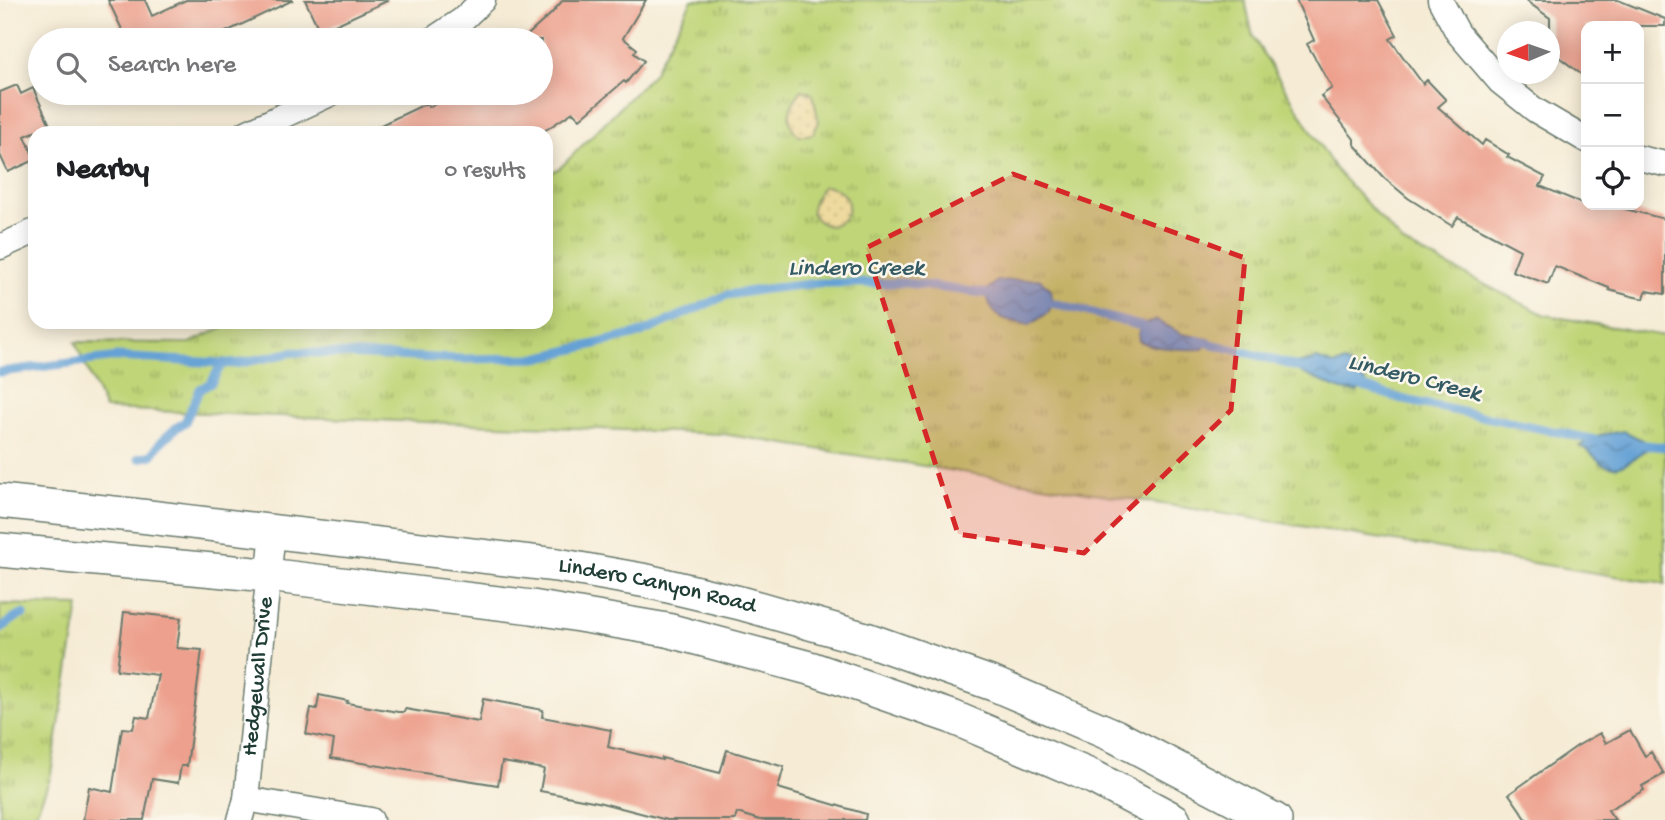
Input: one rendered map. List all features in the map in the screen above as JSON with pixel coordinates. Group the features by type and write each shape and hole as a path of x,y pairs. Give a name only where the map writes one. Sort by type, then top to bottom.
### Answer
{"main road":[{"name":"Lindero Canyon Road","path":"0,501 557,565 647,581 740,603 866,639 996,685 1115,736 1275,820"},
{"name":"Lindero Canyon Road","path":"0,550 267,575 519,605 667,630 813,668 952,717 1095,778 1174,820"}],"street":[{"path":"450,28 483,0"},
{"path":"1440,0 1458,33 1500,82 1535,110 1581,137"},
{"path":"261,126 306,105"},
{"path":"1644,159 1665,164"},
{"path":"0,247 28,234"},
{"name":"Hedgewall Drive","path":"243,809 273,531"},
{"path":"243,809 371,820"}],"highlighted area":[{"path":"1013,174 1245,258 1231,410 1084,553 958,534 866,248"}],"green space":[{"path":"692,0 1245,0 1253,37 1335,169 1403,243 1545,315 1665,336 1665,584 723,434 105,409 75,342 190,343 219,329 553,329 553,172 560,168 653,74"},
{"path":"0,604 79,606 50,779 33,820 0,820"}],"sand":[{"path":"802,90 813,95 819,122 813,134 799,136 789,119 791,107"},
{"path":"823,186 842,193 848,203 846,215 840,222 830,226 816,219 812,210"}],"water":[{"path":"1039,279 1051,289 1052,299 1049,312 1030,325 1006,320 991,307 987,290 997,281"},
{"path":"1157,320 1182,334 1209,339 1203,349 1162,347 1139,341 1138,333 1144,324"},
{"path":"1317,359 1334,365 1345,362 1355,369 1366,383 1357,392 1341,390 1302,373 1297,364"},
{"path":"1624,431 1642,440 1646,450 1621,466 1604,464 1580,446 1600,435"}],"building":[{"path":"108,0 145,0 152,16 186,0 293,0 234,28 121,28"},
{"path":"305,0 389,0 329,28 318,28"},
{"path":"563,0 646,0 623,38 637,49 634,53 644,61 626,83 624,81 580,119 573,112 552,126 379,126 423,105 553,105 553,28 535,28"},
{"path":"1296,0 1378,0 1397,35 1390,39 1423,84 1427,80 1446,100 1438,107 1482,145 1485,140 1509,155 1507,157 1545,177 1540,186 1581,203 1581,210 1629,210 1665,219 1665,294 1646,291 1644,299 1631,296 1609,290 1555,266 1548,284 1512,271 1520,250 1458,217 1452,226 1408,198 1384,178 1354,144 1354,139 1321,96 1332,88 1307,44 1314,40"},
{"path":"1525,0 1618,0 1665,19 1665,26 1644,26 1644,21 1581,21 1581,74 1560,58 1560,21 1550,21 1550,18"},
{"path":"17,85 21,94 28,90 28,105 41,105 50,125 28,126 28,135 25,136 28,143 28,163 8,172 0,155 0,92"},
{"path":"124,612 181,618 177,648 202,650 187,766 181,766 178,783 152,779 144,820 83,820 89,787 112,792 122,728 133,729 136,716 149,718 158,675 117,670"},
{"path":"319,695 398,712 404,712 405,709 479,722 483,699 543,710 542,717 611,730 608,747 720,773 727,750 784,767 778,788 866,814 865,820 760,820 737,813 735,820 667,820 598,802 540,791 544,769 502,762 498,785 331,758 334,740 306,734 311,708 317,709"},
{"path":"1630,730 1645,756 1651,752 1664,774 1642,786 1644,790 1608,810 1615,820 1527,820 1509,794 1600,733 1606,743"}],"waterway":[{"name":"Lindero Creek","path":"0,372 117,357 236,364 294,352 463,359 537,358 641,333 727,295 766,289 818,283 906,283 998,295"},
{"name":"Lindero Creek","path":"1040,302 1062,305 1152,329"},
{"name":"Lindero Creek","path":"1196,340 1307,370"},
{"path":"139,458 152,455 161,442 185,422 200,389 211,383 220,367 226,363"},
{"name":"Lindero Creek","path":"1351,383 1405,400 1600,441"},
{"name":"Lindero Creek","path":"1635,444 1665,447"},
{"path":"0,629 24,614"}]}
